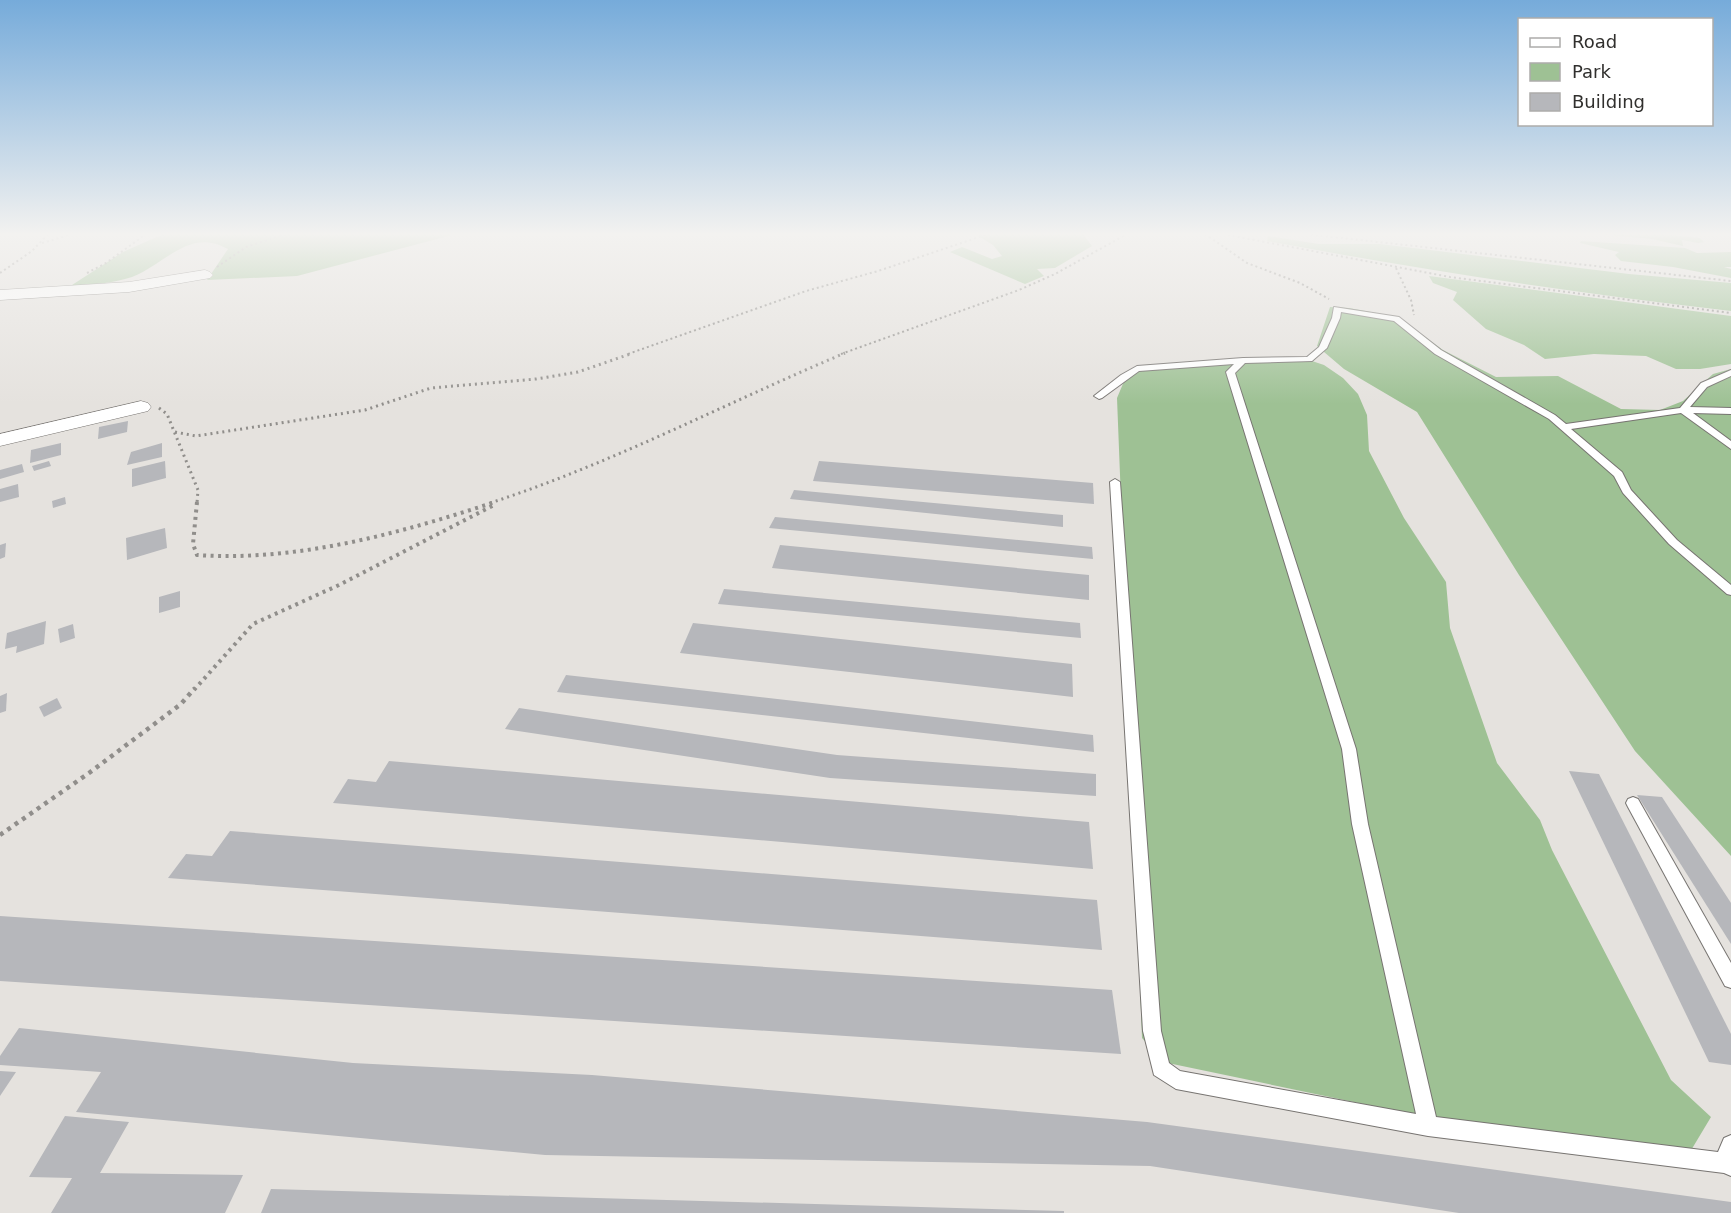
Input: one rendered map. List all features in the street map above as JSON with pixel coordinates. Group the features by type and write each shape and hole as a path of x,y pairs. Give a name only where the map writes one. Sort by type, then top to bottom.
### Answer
{"street":[{"path":"0,295 79,291"},
{"path":"0,440 141,407"}],"lane":[{"path":"1099,396 1137,369 1243,361 1309,359 1323,348 1336,318 1336,309 1396,319 1438,352 1552,417 1618,474 1627,491 1673,542 1731,591"},
{"path":"1243,361 1230,372 1292,577 1349,749 1360,824 1428,1126"},
{"path":"1683,410 1704,385 1731,373"},
{"path":"1563,427 1683,410 1731,411"},
{"path":"1683,410 1731,446"},
{"path":"1115,482 1152,1031 1161,1068 1176,1080 1428,1126 1729,1158"},
{"path":"1633,802 1731,980"}],"path":[{"path":"175,432 196,436 364,410 431,388 536,379 578,372 807,291"},
{"path":"141,407 158,407 167,414 198,490 193,544 198,555 217,557 294,550 360,541 505,499 669,434 840,354 1014,291"},
{"path":"1314,291 1327,297 1336,309"},
{"path":"1407,291 1412,300 1415,317 1411,330"},
{"path":"1549,291 1731,313"},
{"path":"0,835 89,774 181,704 253,624 339,585 505,499"}],"green space":[{"path":"1453,291 1539,291 1731,316 1731,364 1700,369 1676,369 1646,356 1594,354 1545,359 1524,345 1486,329 1453,300 1457,292"},
{"path":"1568,291 1731,291 1731,311"},
{"path":"1330,307 1398,317 1443,350 1496,377 1558,376 1621,409 1660,410 1683,401 1713,374 1731,369 1731,856 1635,751 1519,575 1417,412 1344,369 1317,346"},
{"path":"1309,360 1324,365 1343,378 1358,394 1367,415 1369,451 1404,518 1446,582 1450,628 1497,763 1540,820 1552,850 1671,1080 1711,1117 1690,1152 1416,1115 1163,1062 1142,1038 1117,398 1125,379 1147,367"}],"building":[{"path":"128,421 127,432 98,439 99,427"},
{"path":"61,443 61,455 30,463 31,450"},
{"path":"162,443 162,457 127,465 131,452"},
{"path":"49,461 51,466 34,471 32,466"},
{"path":"165,461 166,478 132,487 132,469"},
{"path":"819,461 1093,483 1094,504 813,481"},
{"path":"22,464 24,472 0,479 0,470"},
{"path":"18,484 19,497 0,502 0,489"},
{"path":"794,490 1063,515 1063,527 790,499"},
{"path":"65,497 66,504 53,508 52,501"},
{"path":"775,517 1092,547 1093,559 769,528"},
{"path":"165,528 167,548 127,560 126,538"},
{"path":"6,543 5,557 0,559 0,545"},
{"path":"780,545 1089,575 1089,600 772,568"},
{"path":"724,589 1080,623 1081,638 718,604"},
{"path":"180,591 180,607 159,613 159,597"},
{"path":"46,621 44,644 16,653 17,646 5,649 7,633"},
{"path":"693,623 1072,664 1073,697 680,653"},
{"path":"73,624 75,638 60,643 58,629"},
{"path":"566,675 1093,735 1094,752 557,692"},
{"path":"7,693 6,711 0,713 0,696"},
{"path":"57,698 62,708 44,717 39,707"},
{"path":"519,708 837,755 1096,774 1096,796 830,778 505,729"},
{"path":"389,761 1089,822 1093,869 333,803 348,779 376,782"},
{"path":"1569,771 1599,774 1731,1034 1731,1065 1709,1062"},
{"path":"1637,795 1662,797 1731,903 1731,944"},
{"path":"230,831 1097,900 1102,950 168,878 186,854 212,856"},
{"path":"0,916 1112,990 1121,1054 0,981"},
{"path":"19,1028 353,1063 592,1075 1147,1122 1731,1202 1731,1213 1459,1213 1150,1166 545,1155 76,1112 101,1072 0,1065 0,1056"},
{"path":"0,1071 16,1072 0,1096"},
{"path":"65,1116 129,1122 100,1173 243,1175 225,1213 51,1213 72,1178 29,1177"},
{"path":"271,1189 1064,1211 1064,1213 261,1213"}]}
